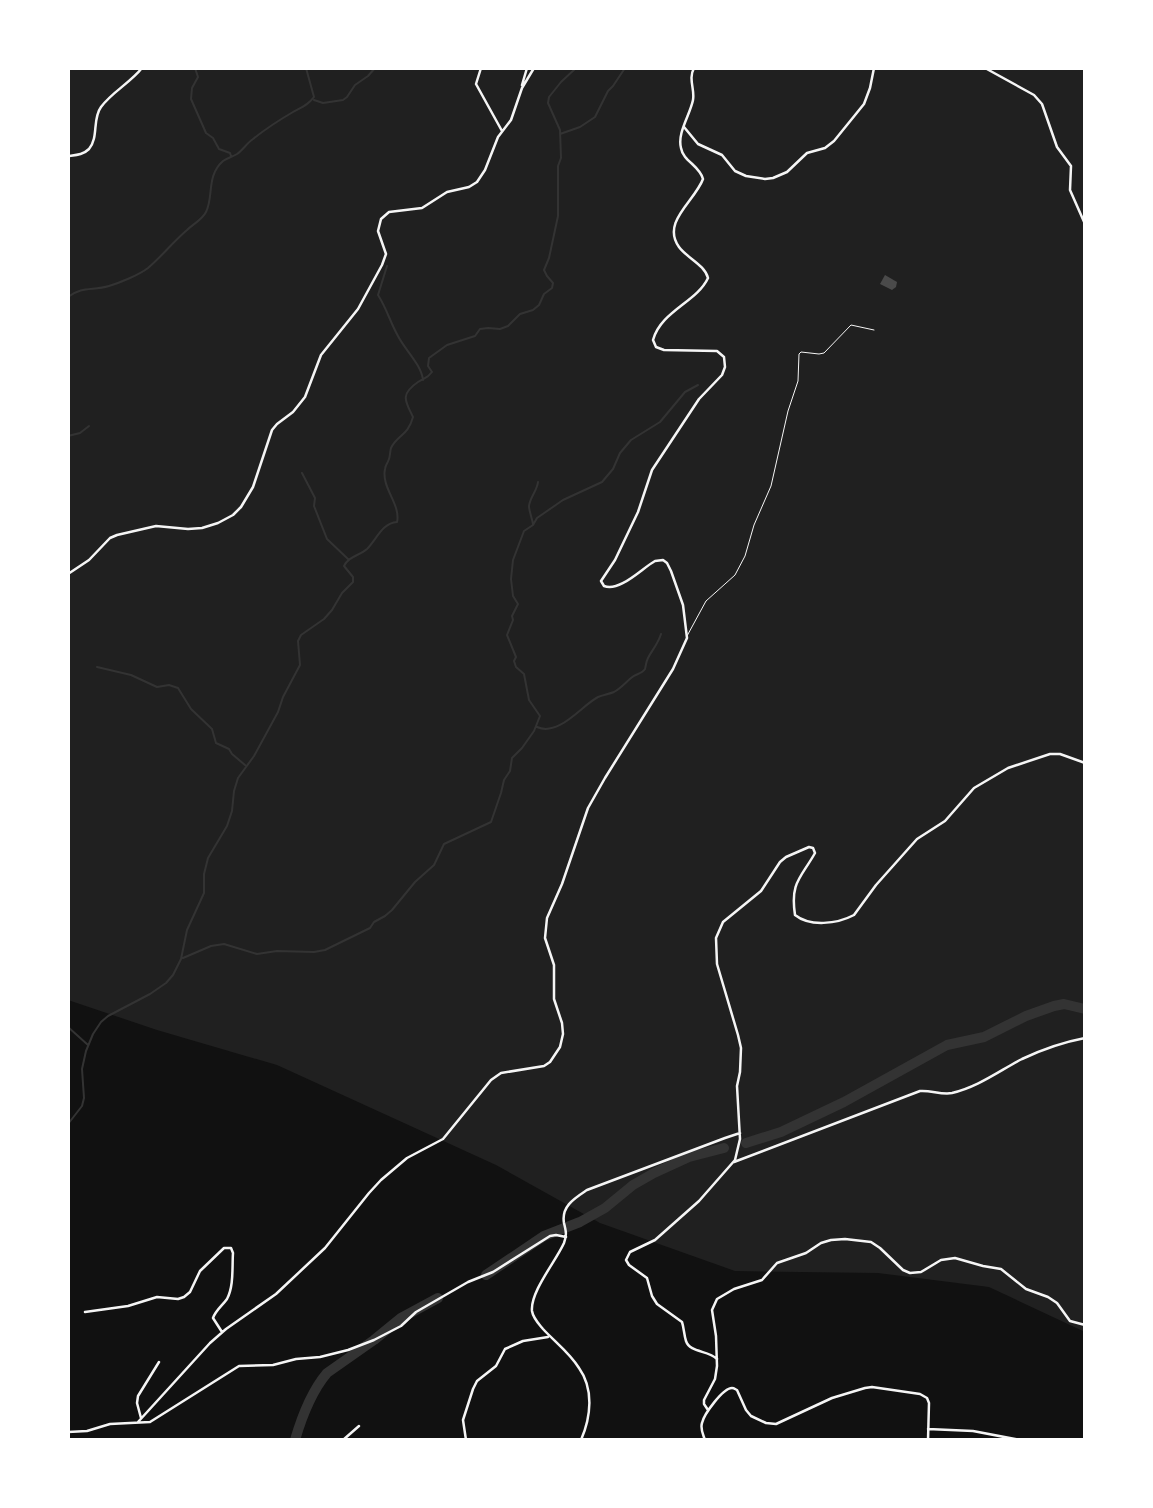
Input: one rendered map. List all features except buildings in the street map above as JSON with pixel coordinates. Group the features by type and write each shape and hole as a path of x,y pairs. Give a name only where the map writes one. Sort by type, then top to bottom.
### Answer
{"street":[{"path":"68,156 81,154 90,148 100,108 142,68"},
{"path":"481,68 477,84 502,131"},
{"path":"68,574 89,560 110,538 117,535 156,526 202,528 218,523 237,511 253,487 272,430 293,412 305,397 321,355 358,309 382,265 386,254 379,235 381,219 389,212 422,208 446,192 474,185 485,170 494,145 511,120 527,68"},
{"path":"522,89 534,68"},
{"path":"140,1421 183,1371 222,1332 276,1294 299,1274 394,1168 443,1139 493,1078 506,1072 544,1066 562,1044 563,1031 554,999 554,965 545,938 547,918 562,884 588,808 673,669 687,638 685,613 665,562 660,559 651,563 616,586 607,587 601,582 638,512 652,470 694,406 722,375 725,367 723,356 717,351 664,350 653,342 654,334 665,320 707,283 708,278 706,272 678,245 674,234 676,221 703,179 681,150 681,136 692,102 691,77 694,68"},
{"path":"684,127 698,144 722,155 736,171 746,176 773,178 787,172 807,153 825,148 835,141 865,101 874,68"},
{"path":"985,68 1039,100 1057,147 1071,166 1070,190 1085,224"},
{"path":"717,1359 712,1354 689,1346 685,1340 682,1322 659,1306 652,1296 647,1278 626,1260 630,1252 655,1240 699,1201 736,1157 740,1139 737,1086 741,1048 716,958 715,943 723,922 761,891 780,862 809,847 814,849 815,853 797,883 795,915 812,923 849,918 917,839 945,821 974,788 1008,768 1050,754 1060,754 1085,763"},
{"path":"734,1162 920,1091 945,1094 961,1090 988,1079 1024,1058 1085,1038"},
{"path":"581,1440 589,1416 587,1386 582,1372 534,1317 532,1305 566,1237 564,1215 570,1202 587,1190 740,1133"},
{"path":"68,1432 153,1420 239,1366 274,1365 296,1359 320,1357 374,1340 401,1326 416,1312 468,1282 494,1272 550,1236 566,1237"},
{"path":"708,1410 704,1400 715,1380 717,1359 712,1310 720,1296 762,1280 777,1263 806,1253 821,1243 838,1239 859,1239 876,1244 897,1265 910,1273 920,1272 941,1261 955,1258 1001,1269 1026,1289 1057,1303 1070,1321 1085,1325"},
{"path":"85,1312 128,1306 157,1297 184,1297 190,1292 200,1271 225,1248 230,1248 233,1253 229,1294 213,1318 222,1332"},
{"path":"466,1440 463,1420 478,1379 496,1366 505,1349 523,1341 550,1336"},
{"path":"140,1421 138,1395 159,1362"},
{"path":"705,1440 701,1426 708,1410 726,1390 733,1388 739,1392 751,1416 776,1424 832,1398 865,1388 920,1394 929,1403 928,1439 920,1439"},
{"path":"343,1440 359,1426"},
{"path":"928,1429 973,1431 1020,1440"},
{"path":"1061,1440 1068,1439"}],"lane":[{"path":"687,638 706,601 735,575 745,556 754,525 771,486 788,411 798,381 799,354 824,353 851,325 874,330"}],"shaded area":[{"path":"68,68 1085,68 1085,1332 989,1287 878,1273 735,1271 600,1223 496,1165 277,1065 157,1030 68,1000"}],"waterway":[{"path":"195,68 198,77 192,88 191,99 206,133 213,138 219,149 231,156"},
{"path":"68,297 83,290 113,285 144,271 202,217 208,206 214,173 223,161 237,154 257,136 314,97 306,68"},
{"path":"314,100 323,103 343,100 355,85 375,68"},
{"path":"68,1124 82,1106 82,1069 86,1051 101,1022 166,983 181,959 187,930 204,893 204,874 208,858 227,826 238,778 254,756 300,665 298,641 301,635 324,619 353,582 353,577 344,566 346,563 367,549 387,525 397,522 396,509 386,483 385,469 391,448 408,428 413,417 406,399 408,391 432,372 428,366 429,358 447,345 475,336 480,329 500,329 508,326 520,314 539,305 544,294 552,288 553,283 544,270 558,216 558,166 561,158 560,130 548,103 549,97 576,68"},
{"path":"560,134 580,127 595,117 608,91 625,68"},
{"path":"387,266 378,295 423,380"},
{"path":"183,958 211,946 224,944 257,954 325,950 370,928 374,922 392,910 415,882 434,865 444,844 491,822 504,780 510,771 512,758 534,731 540,716 529,700 524,674 516,667 516,657 507,635 518,604 513,596 511,579 513,560 524,531 563,500 602,482 631,440 660,422 685,392 698,385"},
{"path":"68,436 80,433 89,426"},
{"path":"302,473 315,498 314,506 327,539 348,559"},
{"path":"533,524 529,506 538,482"},
{"path":"537,727 554,728 562,724 598,697 614,692 642,672 661,634"},
{"path":"97,667 131,675 157,687 169,685 178,688 191,709 212,729 216,743 229,749 245,765"},
{"path":"746,1143 781,1132 844,1102 947,1045 984,1037 1026,1016 1054,1006 1064,1004 1085,1009"},
{"path":"68,1027 88,1045"},
{"path":"486,1275 544,1236 580,1222 605,1208 633,1185 654,1173 689,1157 724,1148"},
{"path":"295,1440 316,1388 327,1373 401,1318 438,1298"}]}
